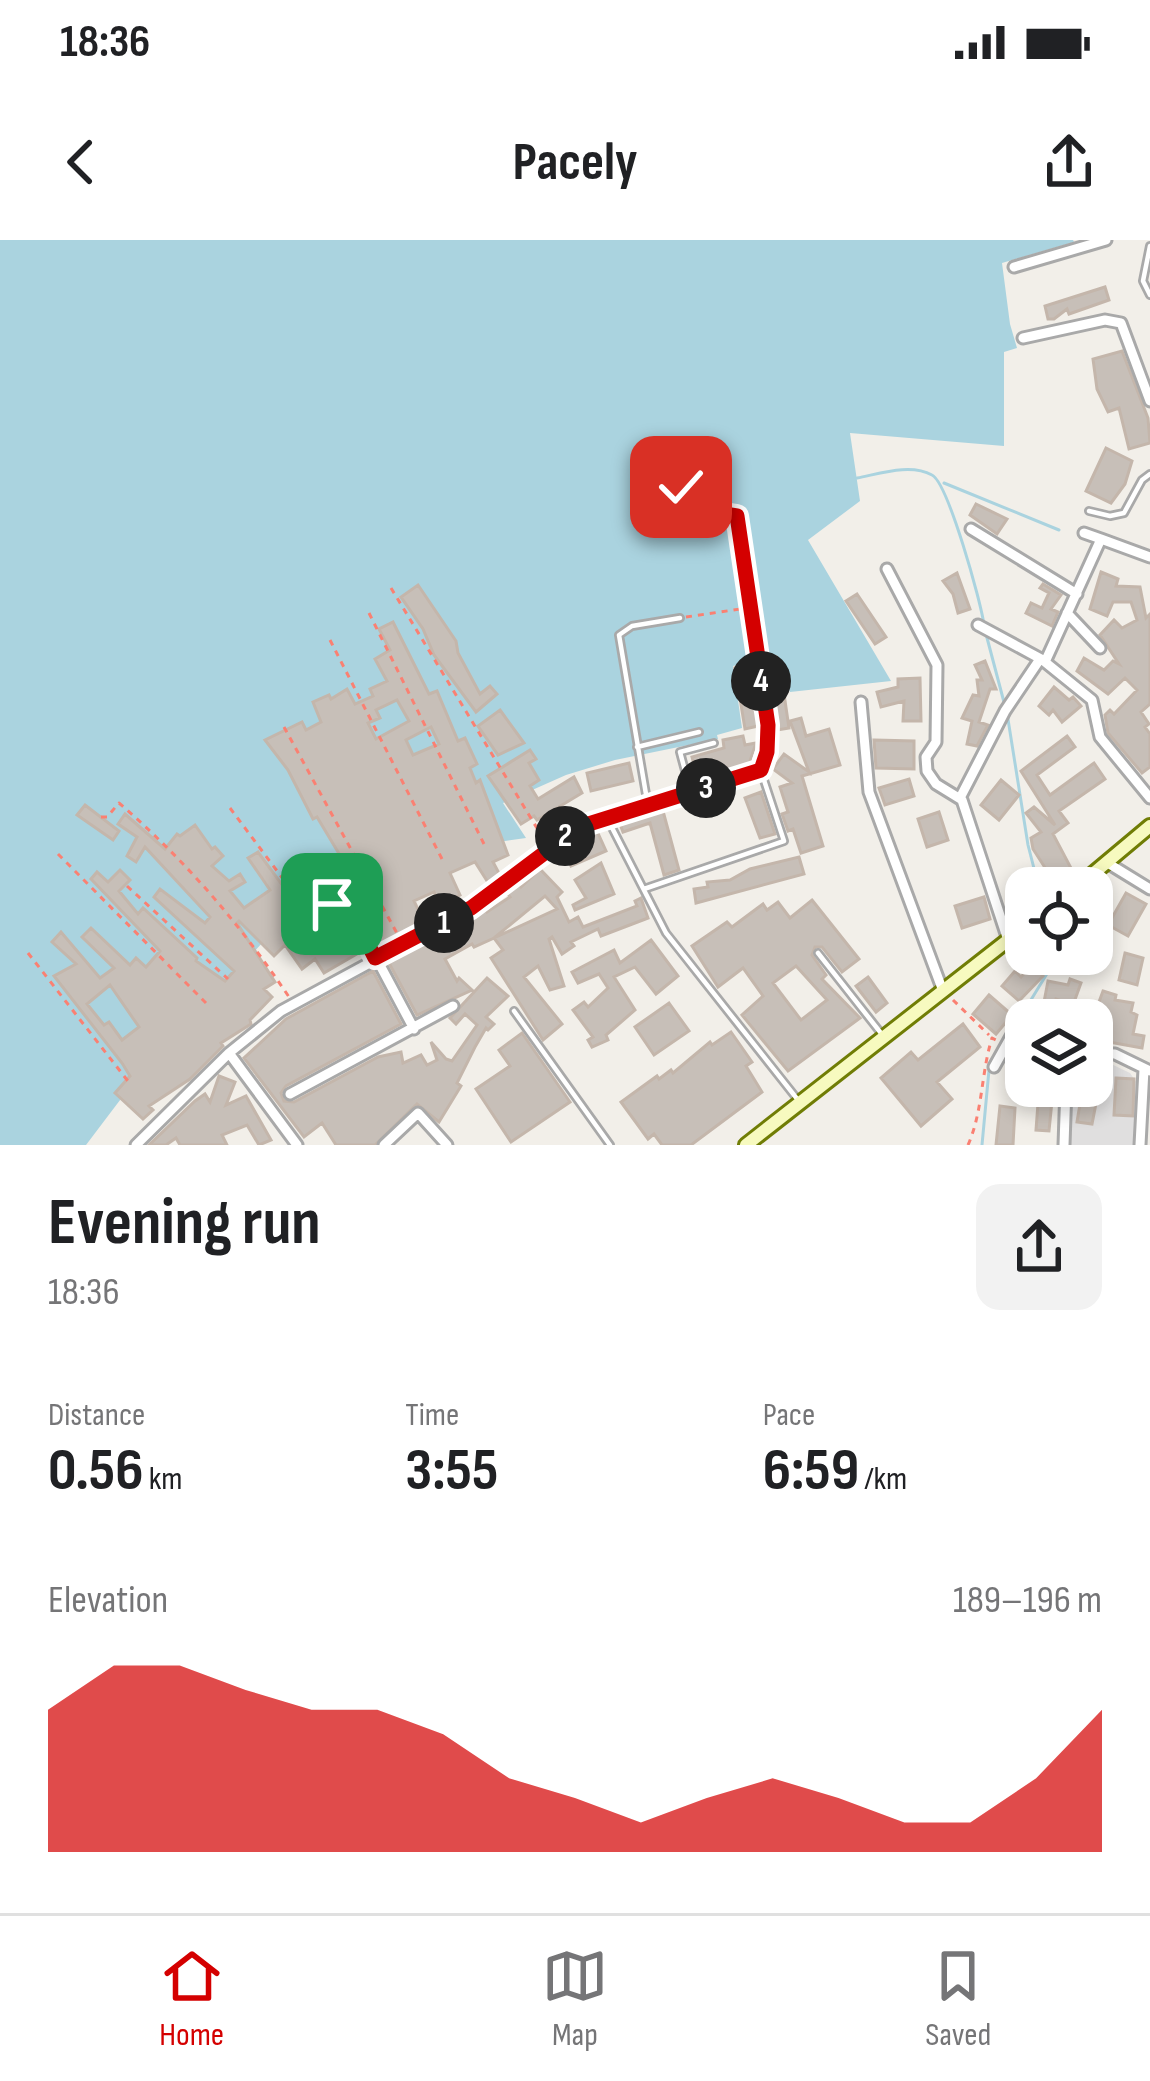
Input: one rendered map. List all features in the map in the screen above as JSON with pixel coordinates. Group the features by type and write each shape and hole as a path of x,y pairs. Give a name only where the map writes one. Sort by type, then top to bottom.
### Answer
{"main road":[{"path":"1100,867 1150,826"},
{"path":"746,1145 1005,942"}],"street":[{"path":"1014,267 1106,240"},
{"path":"1023,338 1105,320 1121,323 1150,401"},
{"path":"970,529 1077,594"},
{"path":"1084,532 1150,557"},
{"path":"960,798 1005,711 1043,660 1101,539"},
{"path":"886,568 937,664 936,742 926,757 927,772 936,784 960,798 1005,931"},
{"path":"1066,613 1100,648"},
{"path":"982,626 1043,660 1092,700 1100,737 1150,797"},
{"path":"136,1145 262,1023 471,908 579,827 761,770 769,740 757,660"},
{"path":"861,702 869,792 943,991"},
{"path":"1106,862 1150,889"},
{"path":"317,911 329,903 354,917 414,1029"},
{"path":"290,1094 453,1006"},
{"path":"994,1067 1005,1047"},
{"path":"229,1053 297,1145"},
{"path":"1113,1054 1147,1070 1140,1145"},
{"path":"1064,1145 1065,1107"},
{"path":"384,1145 418,1113 447,1145"}],"lane":[{"path":"1150,246 1143,281 1150,295"},
{"path":"1089,511 1110,516 1124,513 1150,474"},
{"path":"648,806 619,634 632,626 680,618"},
{"path":"637,748 699,732"},
{"path":"691,793 680,752 714,743"},
{"path":"644,889 784,842 761,770"},
{"path":"607,818 666,933 800,1103"},
{"path":"818,953 884,1036"},
{"path":"514,1012 610,1145"}],"path":[{"path":"681,487 700,510 752,519"},
{"path":"737,516 757,660"},
{"path":"391,588 548,847"},
{"path":"680,618 749,608"},
{"path":"369,613 484,844"},
{"path":"330,640 443,861"},
{"path":"284,727 403,944"},
{"path":"100,817 107,817 119,802 173,850 256,949 293,1004"},
{"path":"230,808 298,899"},
{"path":"58,854 206,1003"},
{"path":"127,886 228,979"},
{"path":"28,953 131,1085"},
{"path":"943,991 994,1039 985,1062 978,1122 968,1145"}],"shaded area":[{"path":"1113,1065 1130,1073 1139,1086 1137,1145 1069,1145 1070,1107 1113,1107"}],"water":[{"path":"0,240 1074,242 1002,263 1017,348 1004,352 1004,446 850,433 860,501 808,540 891,681 790,692 777,655 733,666 742,728 717,735 718,739 566,775 503,803 526,838 484,844 360,911 329,857 293,885 298,899 259,927 265,940 142,1071 86,1145 0,1145"}],"building":[{"path":"1105,287 1109,300 1069,314 1067,309 1048,319 1045,306"},
{"path":"1122,351 1148,418 1150,443 1129,449 1119,408 1108,412 1097,389 1093,359"},
{"path":"1106,448 1132,461 1125,484 1111,503 1086,491"},
{"path":"976,504 1007,519 997,534 970,515"},
{"path":"1101,572 1118,579 1116,586 1140,587 1146,618 1150,614 1150,704 1141,712 1149,724 1145,727 1150,734 1150,767 1142,773 1108,733 1105,715 1110,710 1114,714 1137,690 1125,678 1108,694 1077,671 1084,658 1104,670 1113,661 1119,664 1100,635 1114,620 1122,628 1137,620 1131,602 1113,602 1107,616 1090,609"},
{"path":"957,573 970,609 958,613 943,581"},
{"path":"1043,584 1061,595 1051,609 1058,612 1052,626 1026,613 1031,603 1042,608 1049,593 1040,588"},
{"path":"418,585 456,641 480,694 490,686 497,694 476,712 434,655 401,597"},
{"path":"857,594 886,637 875,644 846,601"},
{"path":"393,622 429,694 437,691 458,741 465,738 477,764 470,768 476,783 480,780 508,855 493,862 500,875 489,884 475,862 450,873 460,895 440,905 434,892 414,901 424,922 380,946 326,866 341,857 265,740 302,722 306,730 321,722 313,702 329,695 331,699 347,689 355,704 373,696 370,689 387,681 375,659 390,650 379,629","holes":["397,700 409,721 376,739 368,723 380,718 376,710","431,727 439,744 413,755 406,740"]},
{"path":"985,661 996,689 990,689 979,722 988,725 977,746 967,744 972,721 962,718 973,695 979,696 977,680 982,680 975,665"},
{"path":"748,665 758,726 745,729 735,668"},
{"path":"920,678 921,721 903,721 904,701 881,707 877,692 898,687 898,679"},
{"path":"783,687 789,728 777,730 771,689"},
{"path":"1054,687 1081,706 1062,722 1053,710 1049,715 1039,706"},
{"path":"500,710 524,743 498,755 478,726"},
{"path":"801,718 806,736 829,729 840,765 802,776 823,846 801,853 782,814 788,812 780,787 792,783 773,769 784,754 809,772 790,721"},
{"path":"743,736 745,745 756,743 749,764 698,779 692,757 724,748 723,740"},
{"path":"1067,736 1075,747 1037,775 1050,795 1094,763 1105,779 1059,811 1068,823 1053,834 1070,867 1045,867 1033,849 1031,838 1041,832 1026,813 1034,807 1055,825 1021,771"},
{"path":"874,740 914,741 914,769 876,768"},
{"path":"530,750 536,759 529,763 539,780 530,786 538,799 574,777 582,793 537,820 534,816 521,824 488,776"},
{"path":"629,763 633,781 591,791 587,773"},
{"path":"909,779 914,796 885,805 879,788"},
{"path":"1001,780 1019,795 999,820 981,805"},
{"path":"761,792 775,834 760,838 745,798"},
{"path":"85,805 119,831 113,840 77,815"},
{"path":"663,811 679,870 664,875 650,823 623,832 620,824"},
{"path":"939,812 948,840 927,847 918,819"},
{"path":"125,814 165,849 177,834 195,825 223,856 212,866 229,881 240,874 245,882 230,891 244,908 270,890 248,858 258,852 314,928 319,943 349,927 362,951 324,973 315,959 302,969 285,945 274,956 239,921 275,982 264,989 272,997 251,1024 221,1043 190,1079 149,1106 153,1110 143,1119 115,1093 130,1076 122,1063 54,976 76,964 52,942 61,932 100,978 114,968 82,937 91,928 130,965 136,958 146,967 160,951 91,879 97,872 108,882 120,870 130,880 119,891 138,914 143,908 196,961 225,981 234,971 154,897 160,889 205,923 210,917 145,847 136,862 127,856 137,837 118,824","holes":["110,985 139,1027 122,1040 87,1004"]},
{"path":"597,831 606,851 571,866 564,849"},
{"path":"799,857 804,874 696,903 694,889 708,887 707,882 730,880 750,869"},
{"path":"601,863 614,894 575,910 573,905 586,898 575,880"},
{"path":"540,869 562,892 557,897 569,922 578,917 583,927 637,906 635,901 641,898 648,918 601,936 598,929 571,942 574,946 562,954 549,939 564,986 550,990 538,966 524,977 562,1024 543,1040 491,958 503,950 494,938 445,959 457,981 459,978 472,990 417,1015 389,963 487,912","holes":["545,896 557,909 494,938"]},
{"path":"1126,893 1146,904 1128,936 1113,928 1113,916"},
{"path":"984,897 990,919 962,928 955,906"},
{"path":"812,900 859,959 842,972 822,947 815,947 812,955 826,975 822,979 860,1018 788,1071 742,1015 763,996 743,968 718,987 692,946 727,922 732,927 763,904 767,910 778,902 790,918","holes":["796,966 827,1000 801,1020 773,983"]},
{"path":"651,940 678,976 656,994 635,967 614,977 635,1010 606,1035 608,1040 592,1047 588,1040 593,1037 573,1010 584,1002 588,1007 608,988 599,974 578,983 572,972 614,950 620,963"},
{"path":"1125,953 1143,958 1137,985 1119,980"},
{"path":"373,971 401,1024 286,1086 281,1093 284,1101 294,1102 378,1057 401,1052 403,1063 421,1055 427,1065 437,1060 431,1042 452,1061 477,1025 465,1014 456,1024 450,1018 487,978 508,996 486,1017 494,1024 486,1028 475,1047 457,1083 461,1086 439,1122 417,1104 375,1145 336,1145 322,1123 304,1137 244,1058 286,1019"},
{"path":"1012,975 1043,976 1017,999 1002,986"},
{"path":"868,977 887,1003 876,1012 856,986"},
{"path":"1070,979 1081,983 1075,999 1045,999 1048,981 1068,985"},
{"path":"1103,991 1116,995 1115,1000 1133,1003 1131,1012 1137,1015 1133,1034 1144,1036 1142,1048 1113,1043 1113,999 1100,999"},
{"path":"989,995 1005,1009 1005,1023 996,1034 973,1014"},
{"path":"669,1003 689,1031 654,1055 635,1027"},
{"path":"963,1024 980,1047 937,1082 952,1099 921,1126 881,1078 911,1052 918,1060"},
{"path":"731,1032 752,1062 746,1066 762,1092 691,1145 662,1145 654,1134 648,1139 621,1102"},
{"path":"522,1033 570,1102 511,1142 476,1089 510,1066 499,1050"},
{"path":"219,1076 235,1082 226,1105 246,1096 271,1140 259,1145 247,1125 222,1135 227,1145 180,1145 176,1138 166,1145 149,1145 195,1101 205,1094 210,1102"},
{"path":"1116,1078 1134,1079 1133,1116 1114,1115"},
{"path":"1000,1106 1015,1108 1013,1145 996,1145"},
{"path":"1038,1107 1051,1107 1049,1131 1036,1130"},
{"path":"1080,1107 1095,1107 1092,1124 1077,1122"}],"waterway":[{"path":"857,478 904,470 932,475 939,483 955,520 984,625"},
{"path":"944,483 1059,530"},
{"path":"986,634 1005,706"},
{"path":"1007,713 1034,867"},
{"path":"1032,999 1046,975"},
{"path":"993,1061 1003,1043"},
{"path":"982,1145 989,1070"}],"route":[{"path":"332,904 356,920 375,958 471,908 579,827 761,770 768,725 737,516 700,510 681,487"}]}
